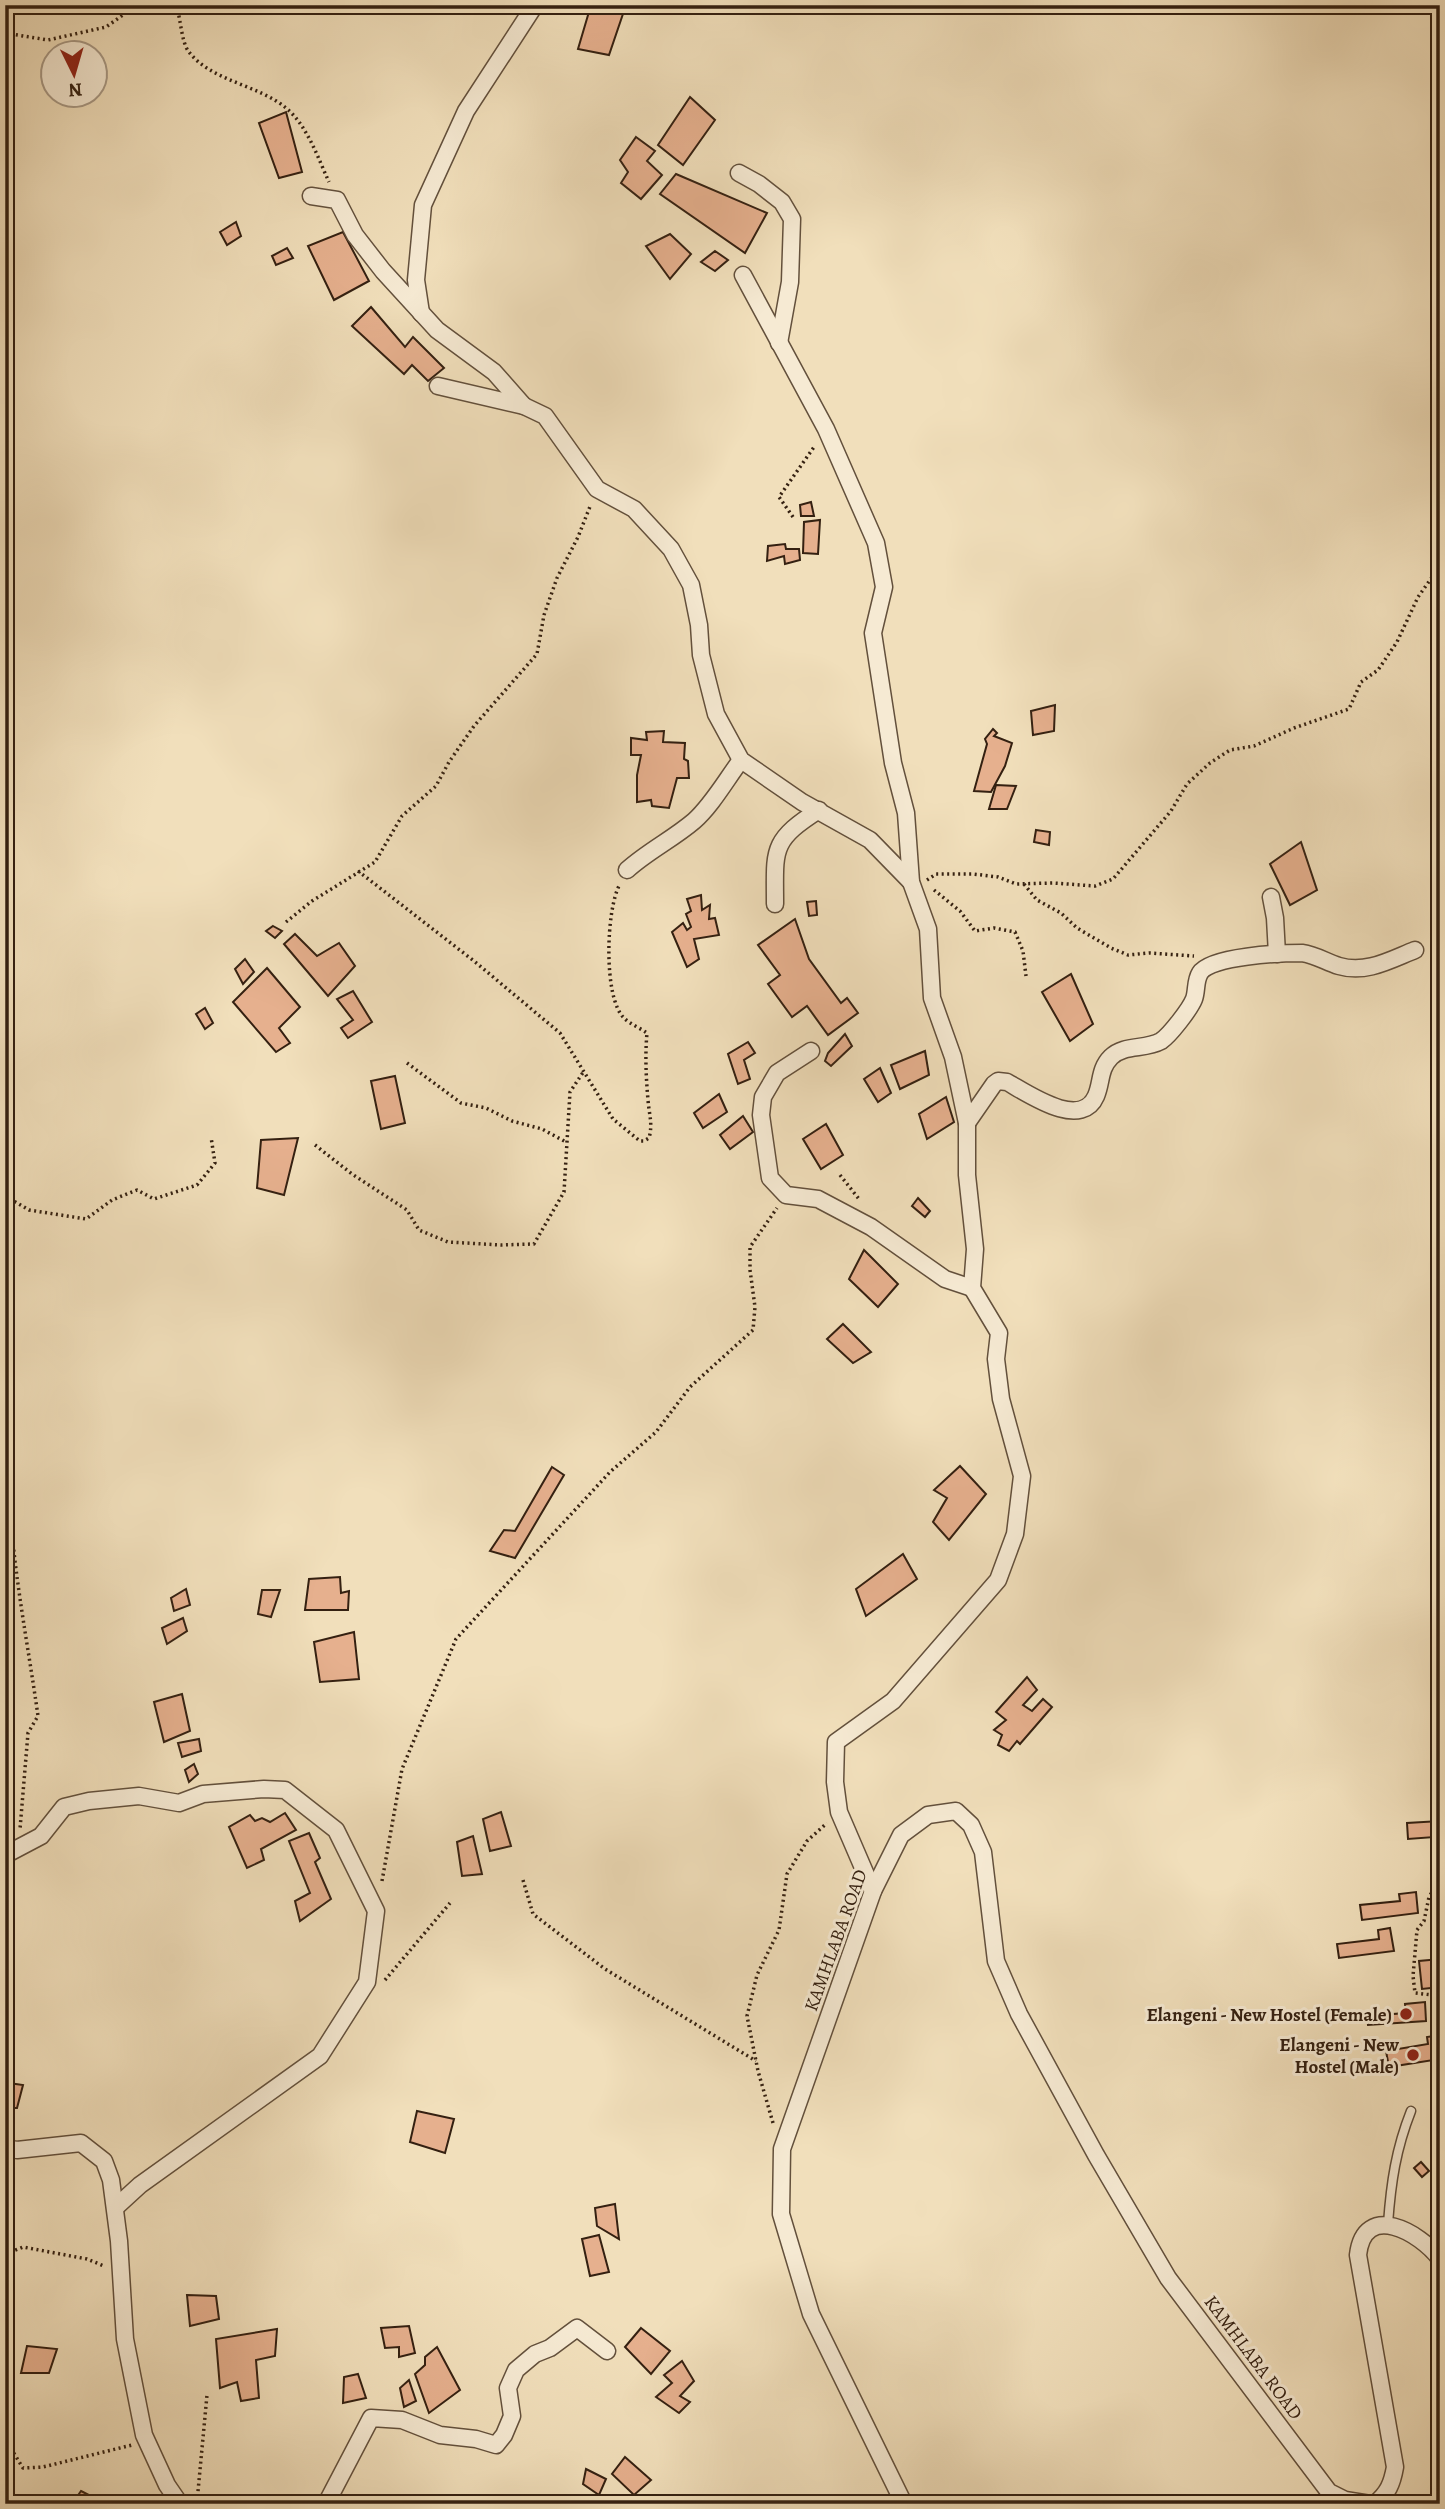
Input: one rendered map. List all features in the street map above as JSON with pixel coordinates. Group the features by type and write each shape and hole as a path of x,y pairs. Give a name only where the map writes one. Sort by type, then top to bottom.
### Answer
{"street":[{"path":"421,313 416,280 423,205 466,111 535,5"},
{"path":"739,173 782,202 792,219 790,282 779,342"},
{"path":"311,196 338,200 355,235 383,271 437,330 494,373 524,406"},
{"path":"743,275 826,429 876,543 884,587 873,633 893,763 906,813 911,882 928,929 932,999 953,1056 967,1123 967,1175 975,1249 972,1288 999,1333 996,1359 1001,1399 1022,1476 1016,1534 998,1580 893,1701 836,1742 835,1782 839,1812 873,1891"},
{"path":"439,386 524,406 545,416 597,489 634,509 671,549 691,585 699,625 701,655 716,714 741,760 802,802 870,840 911,882"},
{"path":"627,870 644,854 672,839 697,818 741,760"},
{"path":"775,904 775,854 791,828 819,810"},
{"path":"1271,897 1277,954"},
{"path":"967,1123 993,1083 998,1081 1007,1082 1054,1108 1076,1111 1084,1109 1096,1096 1105,1063 1120,1051 1150,1045 1168,1034 1193,1000 1200,972 1205,967 1223,960 1277,954 1314,955 1340,966 1359,969 1373,967 1415,950"},
{"path":"811,1051 777,1073 762,1097 761,1115 770,1178 786,1195 818,1199 871,1227 945,1279 972,1288"},
{"path":"12,1852 41,1836 64,1807 89,1801 139,1796 179,1803 202,1794 285,1790 336,1830 376,1911 367,1982 320,2056 140,2185 116,2207"},
{"name":"KAMHLABA ROAD","path":"904,2504 811,2314 781,2214 782,2149 873,1891 901,1835 928,1815 956,1811 971,1825 983,1852 996,1961 1025,2026 1168,2278 1329,2492 1345,2500 1373,2504 1387,2494 1395,2467 1358,2255 1360,2241 1373,2228 1388,2224"},
{"path":"5,2148 16,2150 81,2144 104,2161 116,2207 125,2339 144,2435 167,2485 180,2504"},
{"path":"1388,2224 1409,2232 1430,2246 1440,2259"},
{"path":"326,2504 371,2418 402,2420 440,2435 496,2445 504,2435 512,2416 508,2388 516,2370 535,2354 550,2348 577,2328 607,2351"}],"lane":[{"path":"1388,2224 1392,2173 1411,2110"}],"path":[{"path":"5,33 48,40 106,27 137,5"},
{"path":"176,5 187,51 217,75 286,108 302,128 338,200"},
{"path":"793,517 779,497 826,429"},
{"path":"286,922 312,901 375,862 402,816 436,786 449,761 474,726 537,654 544,614 557,578 578,537 597,489"},
{"path":"1026,976 1023,951 1015,932 994,928 975,931 960,911 924,882 936,874 973,874 1024,884 1095,886 1113,879 1171,811 1187,784 1210,763 1230,750 1254,746 1294,728 1349,709 1361,682 1378,670 1397,642 1418,597 1440,566"},
{"path":"358,871 474,961 560,1033 613,1119 640,1141 644,1141 649,1138 652,1126 648,1104 647,1033 622,1017 614,998 608,944 615,892 627,870"},
{"path":"1024,884 1037,900 1061,913 1077,928 1128,955 1181,954 1223,960"},
{"path":"407,1063 461,1103 486,1108 512,1121 542,1129 566,1142"},
{"path":"315,1145 352,1174 407,1210 418,1230 448,1242 534,1244 564,1192 570,1092 584,1071"},
{"path":"5,1196 29,1210 86,1219 112,1200 136,1190 154,1199 197,1185 215,1163 211,1138"},
{"path":"376,1911 402,1769 456,1639 610,1472 656,1432 690,1387 753,1330 755,1307 750,1247 786,1195"},
{"path":"5,1452 11,1465 14,1493 13,1541 38,1716 28,1733 12,1852"},
{"path":"782,2149 768,2109 747,2016 757,1975 779,1930 787,1874 807,1841 839,1812"},
{"path":"1440,1879 1429,1898 1424,1921 1417,1930 1413,1976 1415,1993 1432,1995 1435,2014 1440,2014"},
{"path":"523,1880 533,1914 605,1969 756,2061"},
{"path":"382,1983 450,1903"},
{"path":"5,2253 23,2247 87,2259 122,2274"},
{"path":"197,2504 207,2395"},
{"path":"5,2439 23,2468 43,2467 92,2453 148,2442"}],"building":[{"path":"591,5 626,5 609,55 578,49"},
{"path":"690,97 715,120 683,165 658,145"},
{"path":"286,112 302,172 279,178 259,123"},
{"path":"636,137 655,151 647,161 662,175 641,199 621,183 628,172 620,160"},
{"path":"676,174 767,213 745,253 660,194"},
{"path":"236,222 241,236 227,245 220,232"},
{"path":"343,232 369,281 334,300 308,246"},
{"path":"670,234 691,254 670,279 646,246"},
{"path":"287,248 293,258 276,265 272,256"},
{"path":"715,251 728,260 715,271 701,262"},
{"path":"371,307 405,347 413,337 444,368 428,381 412,365 404,374 352,326"},
{"path":"811,502 814,516 801,516 800,505"},
{"path":"820,520 818,554 803,553 804,522"},
{"path":"785,544 786,549 799,549 800,560 785,564 784,556 767,561 768,546"},
{"path":"1055,705 1054,731 1033,735 1031,711"},
{"path":"993,729 997,733 994,736 1012,743 1005,766 991,792 974,791 987,744 985,739"},
{"path":"664,731 663,742 685,743 684,759 688,761 689,778 677,778 669,808 652,806 651,800 637,802 637,775 641,755 631,755 631,738 647,740 646,732"},
{"path":"996,785 1016,786 1007,809 989,809"},
{"path":"1036,830 1050,832 1049,845 1034,842"},
{"path":"1301,842 1317,890 1290,905 1270,864"},
{"path":"701,895 702,910 710,905 709,919 715,918 719,935 694,939 699,959 687,967 672,932 683,923 687,930 691,927 686,914 691,911 687,899"},
{"path":"816,901 817,915 809,916 807,902"},
{"path":"795,919 809,959 841,1003 847,998 858,1013 828,1035 807,1006 792,1017 768,984 780,975 758,945"},
{"path":"273,926 282,931 275,938 266,931"},
{"path":"295,934 317,956 339,943 355,966 328,996 284,944"},
{"path":"245,959 254,972 243,984 235,969"},
{"path":"267,968 300,1007 279,1028 290,1043 276,1052 233,1002"},
{"path":"1071,974 1093,1024 1070,1041 1042,992"},
{"path":"353,991 372,1022 348,1038 341,1028 353,1020 337,999"},
{"path":"205,1008 213,1023 205,1029 196,1014"},
{"path":"845,1034 852,1046 831,1066 825,1061 828,1053"},
{"path":"748,1042 755,1053 744,1060 750,1079 738,1084 728,1054"},
{"path":"925,1051 929,1075 900,1089 891,1065"},
{"path":"880,1068 891,1093 878,1102 864,1079"},
{"path":"395,1076 405,1123 381,1129 371,1081"},
{"path":"719,1094 727,1112 703,1128 694,1113"},
{"path":"946,1097 954,1122 927,1139 919,1114"},
{"path":"743,1116 753,1132 730,1149 720,1135"},
{"path":"826,1124 843,1155 821,1169 803,1139"},
{"path":"298,1138 284,1195 257,1188 261,1140"},
{"path":"918,1198 930,1211 925,1217 912,1206"},
{"path":"864,1250 898,1284 878,1307 849,1279"},
{"path":"843,1324 871,1352 853,1363 827,1339"},
{"path":"960,1466 986,1494 949,1540 933,1522 947,1498 934,1490"},
{"path":"552,1467 564,1475 515,1558 490,1551 504,1530 515,1531"},
{"path":"903,1554 917,1579 866,1616 856,1589"},
{"path":"340,1577 341,1593 349,1591 348,1610 305,1610 309,1579"},
{"path":"186,1589 190,1605 174,1611 171,1598"},
{"path":"262,1590 280,1590 271,1617 258,1614"},
{"path":"183,1618 187,1631 167,1644 162,1628"},
{"path":"354,1632 359,1679 320,1682 314,1642"},
{"path":"1027,1677 1037,1690 1023,1705 1032,1711 1043,1699 1052,1707 1020,1744 1017,1741 1009,1751 998,1745 1002,1735 994,1730 1006,1720 996,1712"},
{"path":"182,1694 190,1731 164,1742 154,1702"},
{"path":"199,1739 201,1751 182,1757 178,1743"},
{"path":"194,1764 198,1774 189,1782 185,1770"},
{"path":"501,1812 511,1846 490,1851 483,1819"},
{"path":"285,1813 296,1830 261,1849 264,1860 247,1868 229,1827 250,1815 255,1821 262,1818 270,1822"},
{"path":"1440,1821 1440,1859 1435,1859 1434,1837 1408,1839 1407,1823"},
{"path":"309,1833 320,1858 315,1862 331,1899 300,1921 295,1901 310,1893 289,1841"},
{"path":"473,1836 482,1874 462,1876 457,1842"},
{"path":"1416,1892 1418,1913 1362,1920 1360,1905 1400,1901 1399,1894"},
{"path":"1390,1928 1394,1951 1339,1958 1337,1944 1379,1939 1378,1930"},
{"path":"1440,1959 1440,1987 1422,1989 1419,1961"},
{"name":"Elangeni - New Hostel (Female)","path":"1425,2002 1426,2021 1368,2025 1367,2016 1406,2013 1405,2004"},
{"name":"Elangeni - New Hostel (Male)","path":"1440,2035 1440,2059 1389,2067 1386,2051 1428,2044 1427,2037"},
{"path":"5,2076 8,2077 9,2083 23,2085 17,2108 5,2108"},
{"path":"417,2111 454,2119 445,2153 410,2142"},
{"path":"1421,2162 1429,2171 1422,2177 1414,2168"},
{"path":"615,2204 619,2239 597,2226 595,2208"},
{"path":"599,2235 609,2272 590,2276 582,2239"},
{"path":"187,2295 216,2296 219,2319 190,2326"},
{"path":"409,2326 415,2353 399,2357 399,2347 385,2348 381,2328"},
{"path":"641,2328 670,2351 651,2374 625,2347"},
{"path":"277,2329 275,2356 256,2360 259,2398 241,2401 237,2382 220,2388 216,2339"},
{"path":"27,2346 57,2349 49,2373 21,2373"},
{"path":"437,2347 460,2390 429,2413 415,2374 425,2365 425,2357"},
{"path":"682,2361 694,2381 680,2396 690,2402 679,2413 656,2397 672,2383 664,2375"},
{"path":"358,2374 366,2398 343,2403 344,2377"},
{"path":"409,2380 416,2401 404,2407 400,2388"},
{"path":"625,2457 651,2480 634,2495 612,2474"},
{"path":"586,2469 606,2479 599,2495 583,2484"},
{"path":"81,2491 93,2497 88,2504 72,2504"}],"place":[{"name":"Elangeni - New Hostel (Female)","path":"1406,2014"},
{"name":"Elangeni - New Hostel (Male)","path":"1413,2055"}]}
